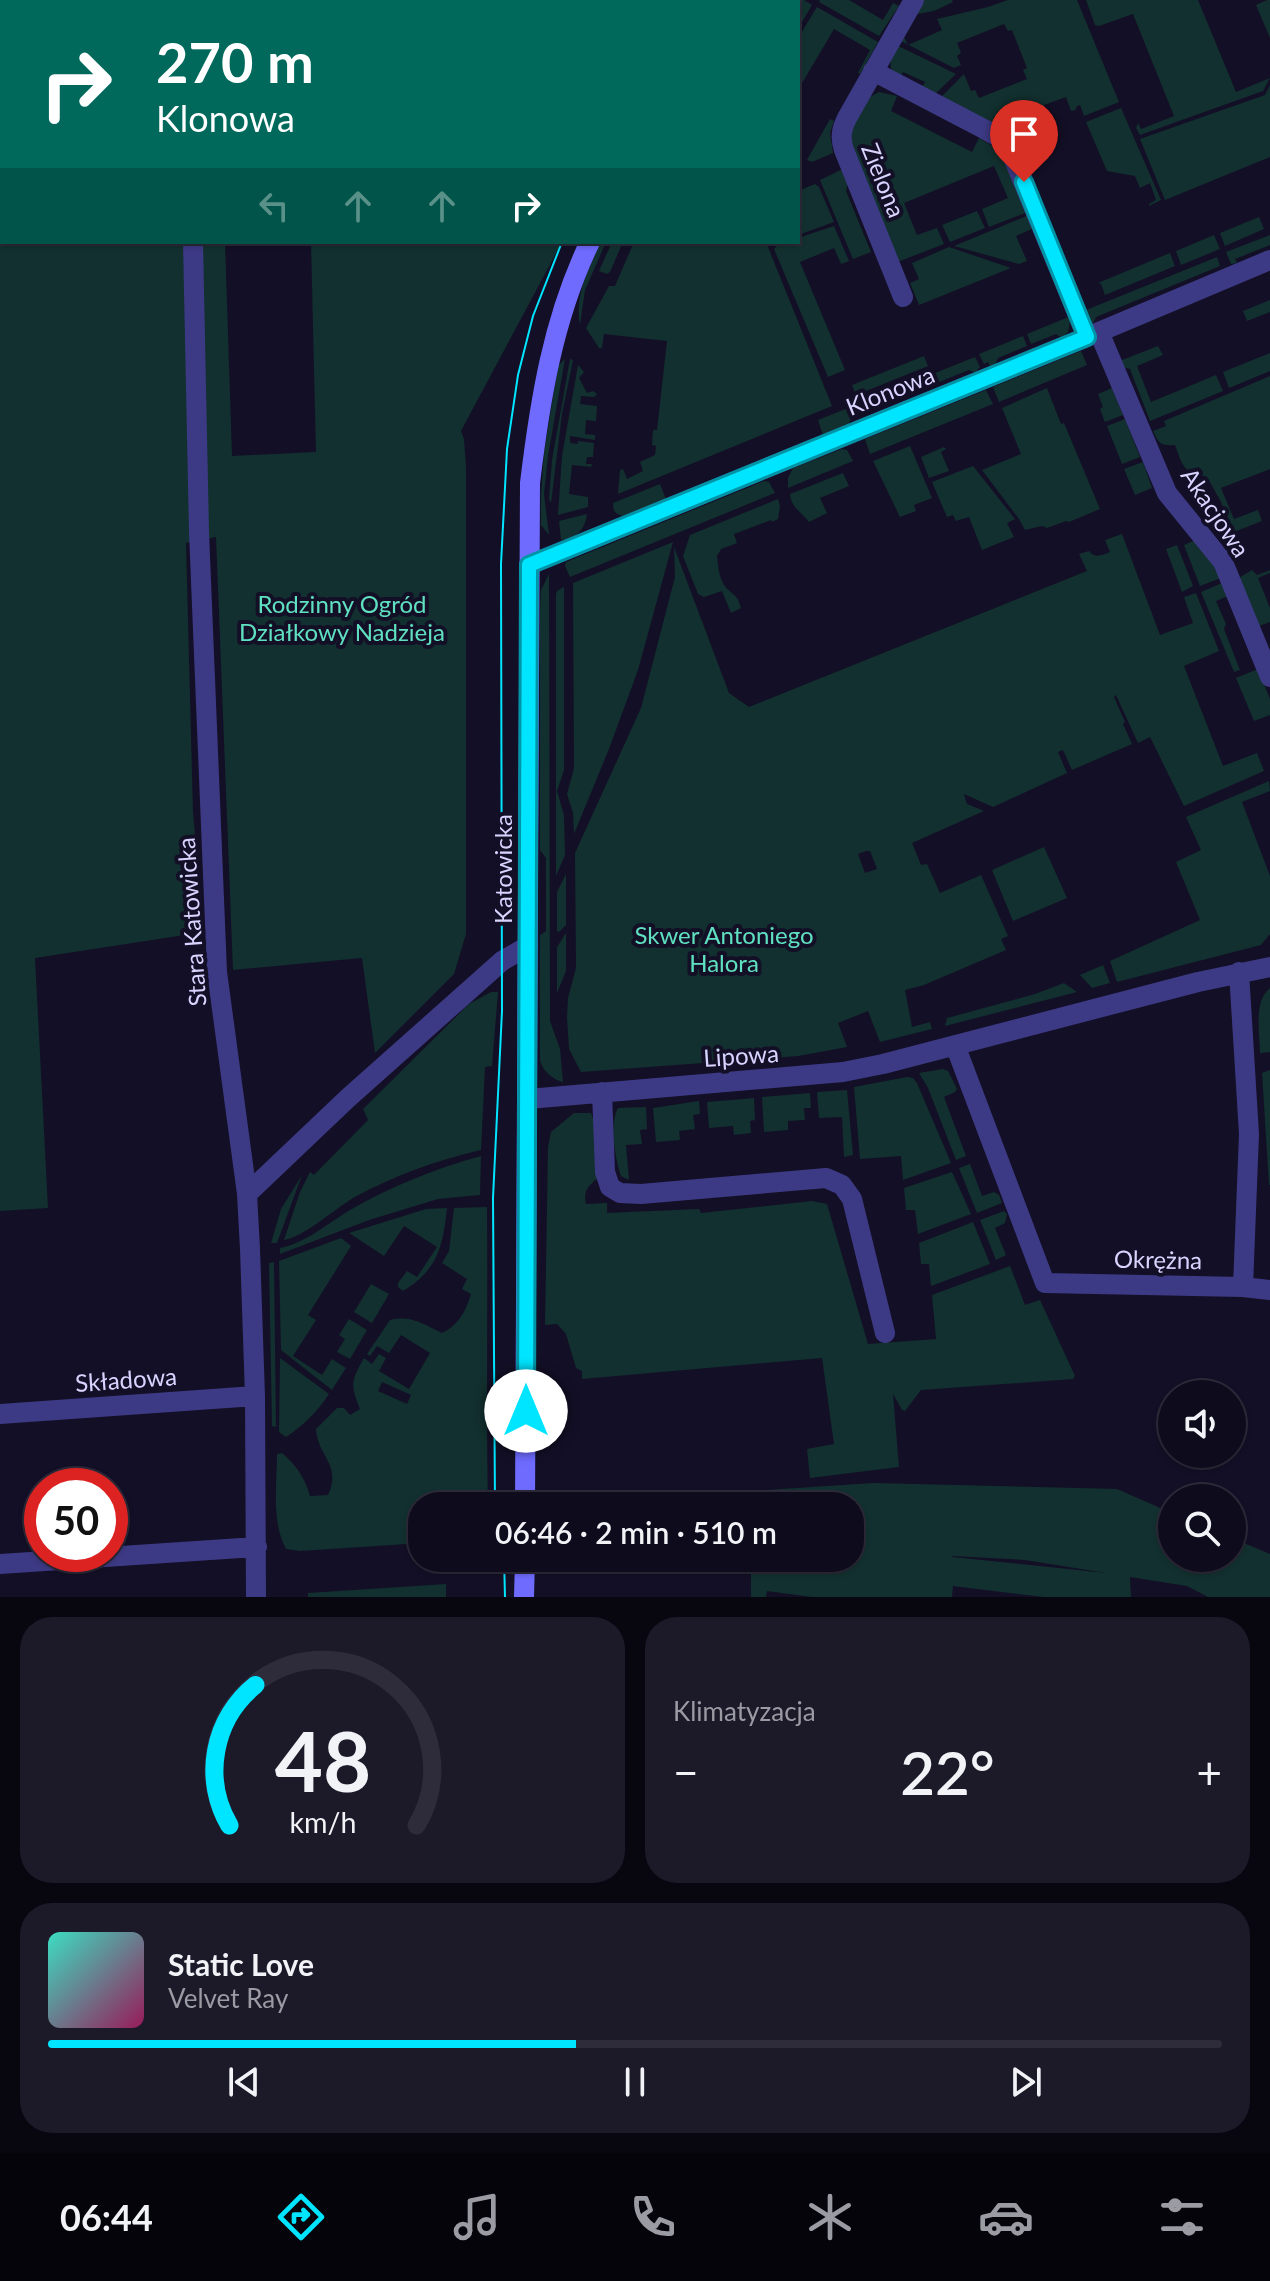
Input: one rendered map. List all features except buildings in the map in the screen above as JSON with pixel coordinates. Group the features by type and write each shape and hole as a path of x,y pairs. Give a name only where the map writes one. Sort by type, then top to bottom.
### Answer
{"main road":[{"name":"Katowicka","path":"525,1492 530,483 538,416 555,332 576,270 589,244"},
{"path":"524,1597 525,1572"}],"street":[{"name":"Zielona","path":"903,297 842,143 841,130 914,0"},
{"name":"Akacjowa","path":"873,71 993,133 1008,145 1167,493 1223,562 1270,677"},
{"name":"Stara Katowicka","path":"193,244 199,532 217,972 247,1194 255,1396 256,1597"},
{"name":"Klonowa","path":"529,565 1270,260"},
{"path":"247,1194 348,1098 502,961 528,946"},
{"name":"Lipowa","path":"528,1099 843,1072 1239,972 1270,967"},
{"path":"1239,972 1249,1134 1243,1287"},
{"name":"Okrężna","path":"955,1045 1045,1283 1270,1290"},
{"path":"602,1092 605,1172 610,1187 620,1193 641,1194 826,1178 842,1185 852,1199 885,1333"},
{"name":"Składowa","path":"0,1414 255,1396"},
{"path":"0,1564 257,1547"}],"green space":[{"path":"800,0 812,5 800,26"},
{"path":"820,0 849,0 883,20 893,3 899,6 879,36"},
{"path":"922,0 953,2 934,11 912,15"},
{"path":"1008,0 1077,0 1119,102 1084,116 1080,105 1071,111 1066,97 1044,105 1047,115 1017,126 997,128 939,99 964,74 971,91 975,90 979,98 1027,79 1023,70 1027,68 1012,30 1008,31 1004,24 957,43 961,65 954,68 908,45 942,30 937,19"},
{"path":"1086,0 1198,0 1236,92 1270,78 1263,91 1140,135 1136,128 1138,123 1141,129 1174,116 1133,14 1095,25"},
{"path":"1270,0 1270,38 1256,5"},
{"path":"817,7 878,42 860,74 870,50 834,29 800,87 800,35"},
{"path":"902,33 908,44 897,39"},
{"path":"894,44 956,74 933,96 921,89 925,82 903,72 897,82 891,64"},
{"path":"1270,85 1270,157 1165,200 1140,139 1265,95"},
{"path":"879,92 897,96 891,111 972,152 979,138 998,149 1028,212 989,227 982,209 1008,198 994,166 904,203 917,235 937,228 944,244 895,263 849,153 848,127 866,99"},
{"path":"1121,108 1161,200 1149,206 1156,200 1150,183 1140,188 1135,176 1107,171 1086,122"},
{"path":"830,119 834,121 830,133 833,153 812,162 807,160"},
{"path":"845,168 849,179 846,191 871,252 853,259 820,180"},
{"path":"815,184 819,187 834,222 800,234 800,190"},
{"path":"977,211 985,228 950,242 942,225"},
{"path":"1029,215 1034,228 1016,236 1027,261 1019,264 954,246"},
{"path":"1259,217 1264,229 1225,246 1220,233"},
{"path":"834,226 849,261 841,264 834,248 800,262 845,370 828,377 774,249 780,244 800,244 800,237"},
{"path":"1214,235 1220,249 1181,265 1176,251"},
{"path":"1270,235 1270,245 1235,259 1237,263 1231,264 1226,252"},
{"name":"Rodzinny Ogród Działkowy Nadzieja","path":"0,244 225,244 232,456 316,452 311,244 561,244 461,431 466,467 466,934 454,974 375,1053 362,958 233,970 216,537 186,543 193,812 204,932 35,958 48,1208 0,1211"},
{"path":"600,244 605,244 585,290 580,325 579,303"},
{"path":"611,244 622,244 610,272 599,271"},
{"path":"633,244 767,244 832,406 618,494 620,470 623,469 627,479 643,471 640,462 655,455 653,430 657,430 667,341 604,334 602,348 599,348 586,328 609,286 615,286"},
{"path":"949,247 1011,268 919,305 910,283 919,279 912,263"},
{"path":"1170,253 1175,266 1105,295 1098,283"},
{"path":"1217,257 1220,266 1096,317 1093,324 1085,323 1086,310"},
{"path":"1270,300 1270,312 1247,321 1243,311"},
{"path":"1071,316 1068,332 1062,338 1056,334 1031,344 1027,334"},
{"path":"1023,336 1027,346 998,358 995,365 984,364 979,354"},
{"path":"1158,346 1163,355 1137,366 1151,402 1216,375 1223,391 1150,421 1130,369 1119,366 1117,362"},
{"path":"1081,351 1087,365 999,402 993,387"},
{"path":"1270,353 1270,371 1229,388 1223,372"},
{"path":"924,356 928,366 856,395 852,385"},
{"path":"975,357 980,367 975,373 969,370 852,417 848,425 823,435 818,420"},
{"path":"565,359 544,494 549,535 541,525 544,453 558,366"},
{"path":"570,359 573,360 562,414 551,503 552,460"},
{"path":"578,365 584,372 579,378 587,393 593,391 597,394 594,397 581,396 580,404 597,406 596,421 586,420 585,434 595,435 595,440 570,436 570,443 594,443 593,457 587,457 586,464 592,464 591,467 572,465 569,494 588,497 588,507 558,515 562,456"},
{"path":"1270,376 1270,469 1221,488 1234,519 1258,510 1262,521 1234,532 1207,477 1188,470 1175,445 1161,443 1153,431 1166,426 1164,421"},
{"path":"1047,388 1100,509 1069,522 1025,530 982,470 1021,454 1002,408"},
{"path":"1112,388 1123,415 1105,422 1098,394"},
{"path":"986,390 993,404 870,454 865,439"},
{"path":"1125,419 1140,457 1122,464 1107,426"},
{"path":"910,446 932,498 914,505 916,511 900,517 873,461"},
{"path":"944,447 946,449 941,452 949,471 929,478 921,457"},
{"path":"842,449 847,450 853,461 788,488 788,478 793,468"},
{"path":"1143,462 1152,488 1135,495 1124,469"},
{"path":"973,466 1015,519 1007,523 1014,537 982,550 969,517 956,521 953,515 947,517 932,482"},
{"path":"843,473 849,486 820,498 827,513 809,522 795,506 790,494"},
{"path":"764,481 769,482 775,493 570,577 566,562"},
{"path":"660,484 666,499 623,516 615,512 613,503"},
{"path":"778,499 778,519 734,534 737,543 721,549 717,556 722,582 736,596 741,608 731,613 722,591 704,597 698,594 683,556 690,535"},
{"path":"587,514 579,532 561,540 559,521"},
{"name":"Skwer Antoniego Halora","path":"1122,534 1160,635 1193,623 1184,597 1196,593 1219,651 1184,666 1223,766 1257,753 1264,771 1184,806 1150,737 1138,743 1116,695 1114,697 1132,744 1072,770 1063,750 1058,752 1067,773 993,807 964,794 967,804 984,811 912,843 921,865 927,864 940,893 981,875 1008,936 1001,939 1006,950 905,990 912,1027 930,1022 932,1029 880,1042 868,1011 838,1023 847,1047 798,1056 581,1072 569,1049 567,1018 568,998 576,968 575,853 641,708 675,577 674,547 729,693 749,707 1087,571 1079,554 1089,551 1099,556 1110,552 1105,540","holes":["870,851 877,869 865,873 858,854"]},
{"path":"1198,539 1221,578 1200,586 1184,545"},
{"path":"673,542 638,670 574,834 573,813 567,794 574,768 573,583"},
{"path":"1177,545 1193,586 1182,592 1166,549"},
{"path":"1252,570 1257,575 1270,570 1270,573 1258,578 1270,608 1270,622 1256,627 1239,578"},
{"path":"549,574 550,1021 560,1049 563,1082 549,1074 540,1061 540,935 546,931 546,858 540,850 540,608 541,590"},
{"path":"1222,583 1228,596 1216,601 1240,670 1234,672 1201,592"},
{"path":"564,587 564,770 557,791 564,815 565,855 556,876 556,594"},
{"path":"1258,669 1270,699 1270,715 1254,721 1236,678"},
{"path":"1269,781 1270,791 1242,802 1270,876 1270,934 1261,945 1117,982 1110,961 1200,920 1176,862 1201,850 1186,817"},
{"path":"1044,847 1067,898 1013,921 992,870"},
{"path":"566,874 566,925 559,932 557,892"},
{"path":"566,933 566,971 557,993 557,947"},
{"path":"1103,965 1110,983 1092,988 1080,975"},
{"path":"1064,983 1077,992 945,1026 947,1018"},
{"path":"1270,988 1270,1052 1260,1053 1259,1009"},
{"path":"491,992 498,992 492,1066 485,1067 481,1150 399,1176 353,1198 300,1234 284,1240 310,1172 314,1175 368,1120 363,1109 469,1004"},
{"path":"1270,1070 1270,1185 1269,1185 1262,1073"},
{"path":"948,1071 957,1089 944,1097 966,1156 956,1160 928,1088 919,1073"},
{"path":"907,1077 917,1083 951,1163 903,1180 901,1156 860,1159 854,1087"},
{"path":"847,1090 853,1155 844,1157 842,1117 819,1118 817,1092"},
{"path":"810,1093 811,1108 804,1108 805,1120 788,1121 788,1130 764,1132 762,1097"},
{"path":"754,1098 755,1120 750,1121 751,1133 734,1135 733,1126 709,1128 707,1102"},
{"path":"699,1101 700,1114 693,1115 695,1129 679,1131 680,1140 656,1142 653,1108"},
{"path":"646,1107 647,1129 640,1130 642,1144 626,1145 629,1180 621,1176 617,1160 613,1132 615,1115 618,1108"},
{"path":"574,1113 591,1113 595,1125 598,1178 587,1189 586,1204 607,1203 607,1213 699,1209 701,1213 812,1201 827,1204 868,1344 936,1339 932,1295 1010,1266 1025,1305 1040,1300 1075,1376 1073,1379 921,1390 905,1411 893,1394 899,1467 810,1478 807,1449 834,1444 822,1358 582,1379 582,1371 576,1368 566,1334 557,1324 545,1325 548,1147 551,1132"},
{"path":"481,1156 480,1195 438,1199 369,1220 280,1254 280,1248 308,1237 382,1193 430,1172"},
{"path":"970,1164 982,1196 994,1192 1002,1203 977,1213 959,1168"},
{"path":"952,1172 971,1214 918,1234 915,1210 906,1210 904,1188"},
{"path":"302,1175 277,1243 271,1243 281,1209"},
{"path":"487,1207 488,1492 408,1492 408,1544 300,1551 286,1549 278,1527 277,1454 282,1453 296,1468 310,1496 328,1495 332,1485 331,1468 316,1429 337,1408 344,1408 350,1415 360,1409 353,1383 364,1358 372,1364 379,1354 386,1358 379,1371 409,1389 430,1353 401,1335 389,1353 377,1346 370,1356 367,1354 390,1320 411,1320 442,1333 453,1326 464,1312 471,1294 462,1289 467,1279 442,1263 449,1251 454,1208","holes":["382,1382 411,1395 407,1404 378,1391"]},
{"path":"447,1208 437,1256 424,1275 403,1291 398,1283 407,1271 417,1277 437,1247 404,1226 384,1256 349,1233 426,1209"},
{"path":"1004,1211 1007,1214 1005,1223 995,1228 1006,1255 996,1260 980,1220"},
{"path":"973,1222 990,1264 931,1286 929,1264 921,1264 919,1243"},
{"path":"341,1238 351,1246 308,1315 316,1320 293,1356 322,1375 332,1359 346,1368 332,1390 281,1350 279,1261"},
{"path":"274,1262 276,1427 272,1426 269,1263"},
{"path":"371,1284 389,1294 372,1323 354,1312"},
{"path":"349,1319 367,1330 350,1359 337,1352 345,1339 339,1335"},
{"path":"280,1358 329,1394 310,1418 286,1437 279,1432"},
{"path":"873,1483 1117,1489 1158,1507 1158,1572 1246,1572 1246,1544 1270,1554 1270,1597 1208,1597 1187,1586 1130,1577 1131,1597 1043,1597 953,1586 952,1597 812,1597 767,1591 766,1597 751,1597 751,1573 745,1572 864,1572 864,1492 734,1492","holes":["952,1556 1025,1560 1106,1573 953,1557"]},
{"path":"446,1584 446,1597 308,1597 308,1593"}],"tram line":[{"path":"495,1492 493,1198 502,1011 501,564 507,449 518,375 533,316 561,244"},
{"path":"504,1572 505,1597"}],"route":[{"path":"526,1411 529,565 1087,337 1024,182"}]}
